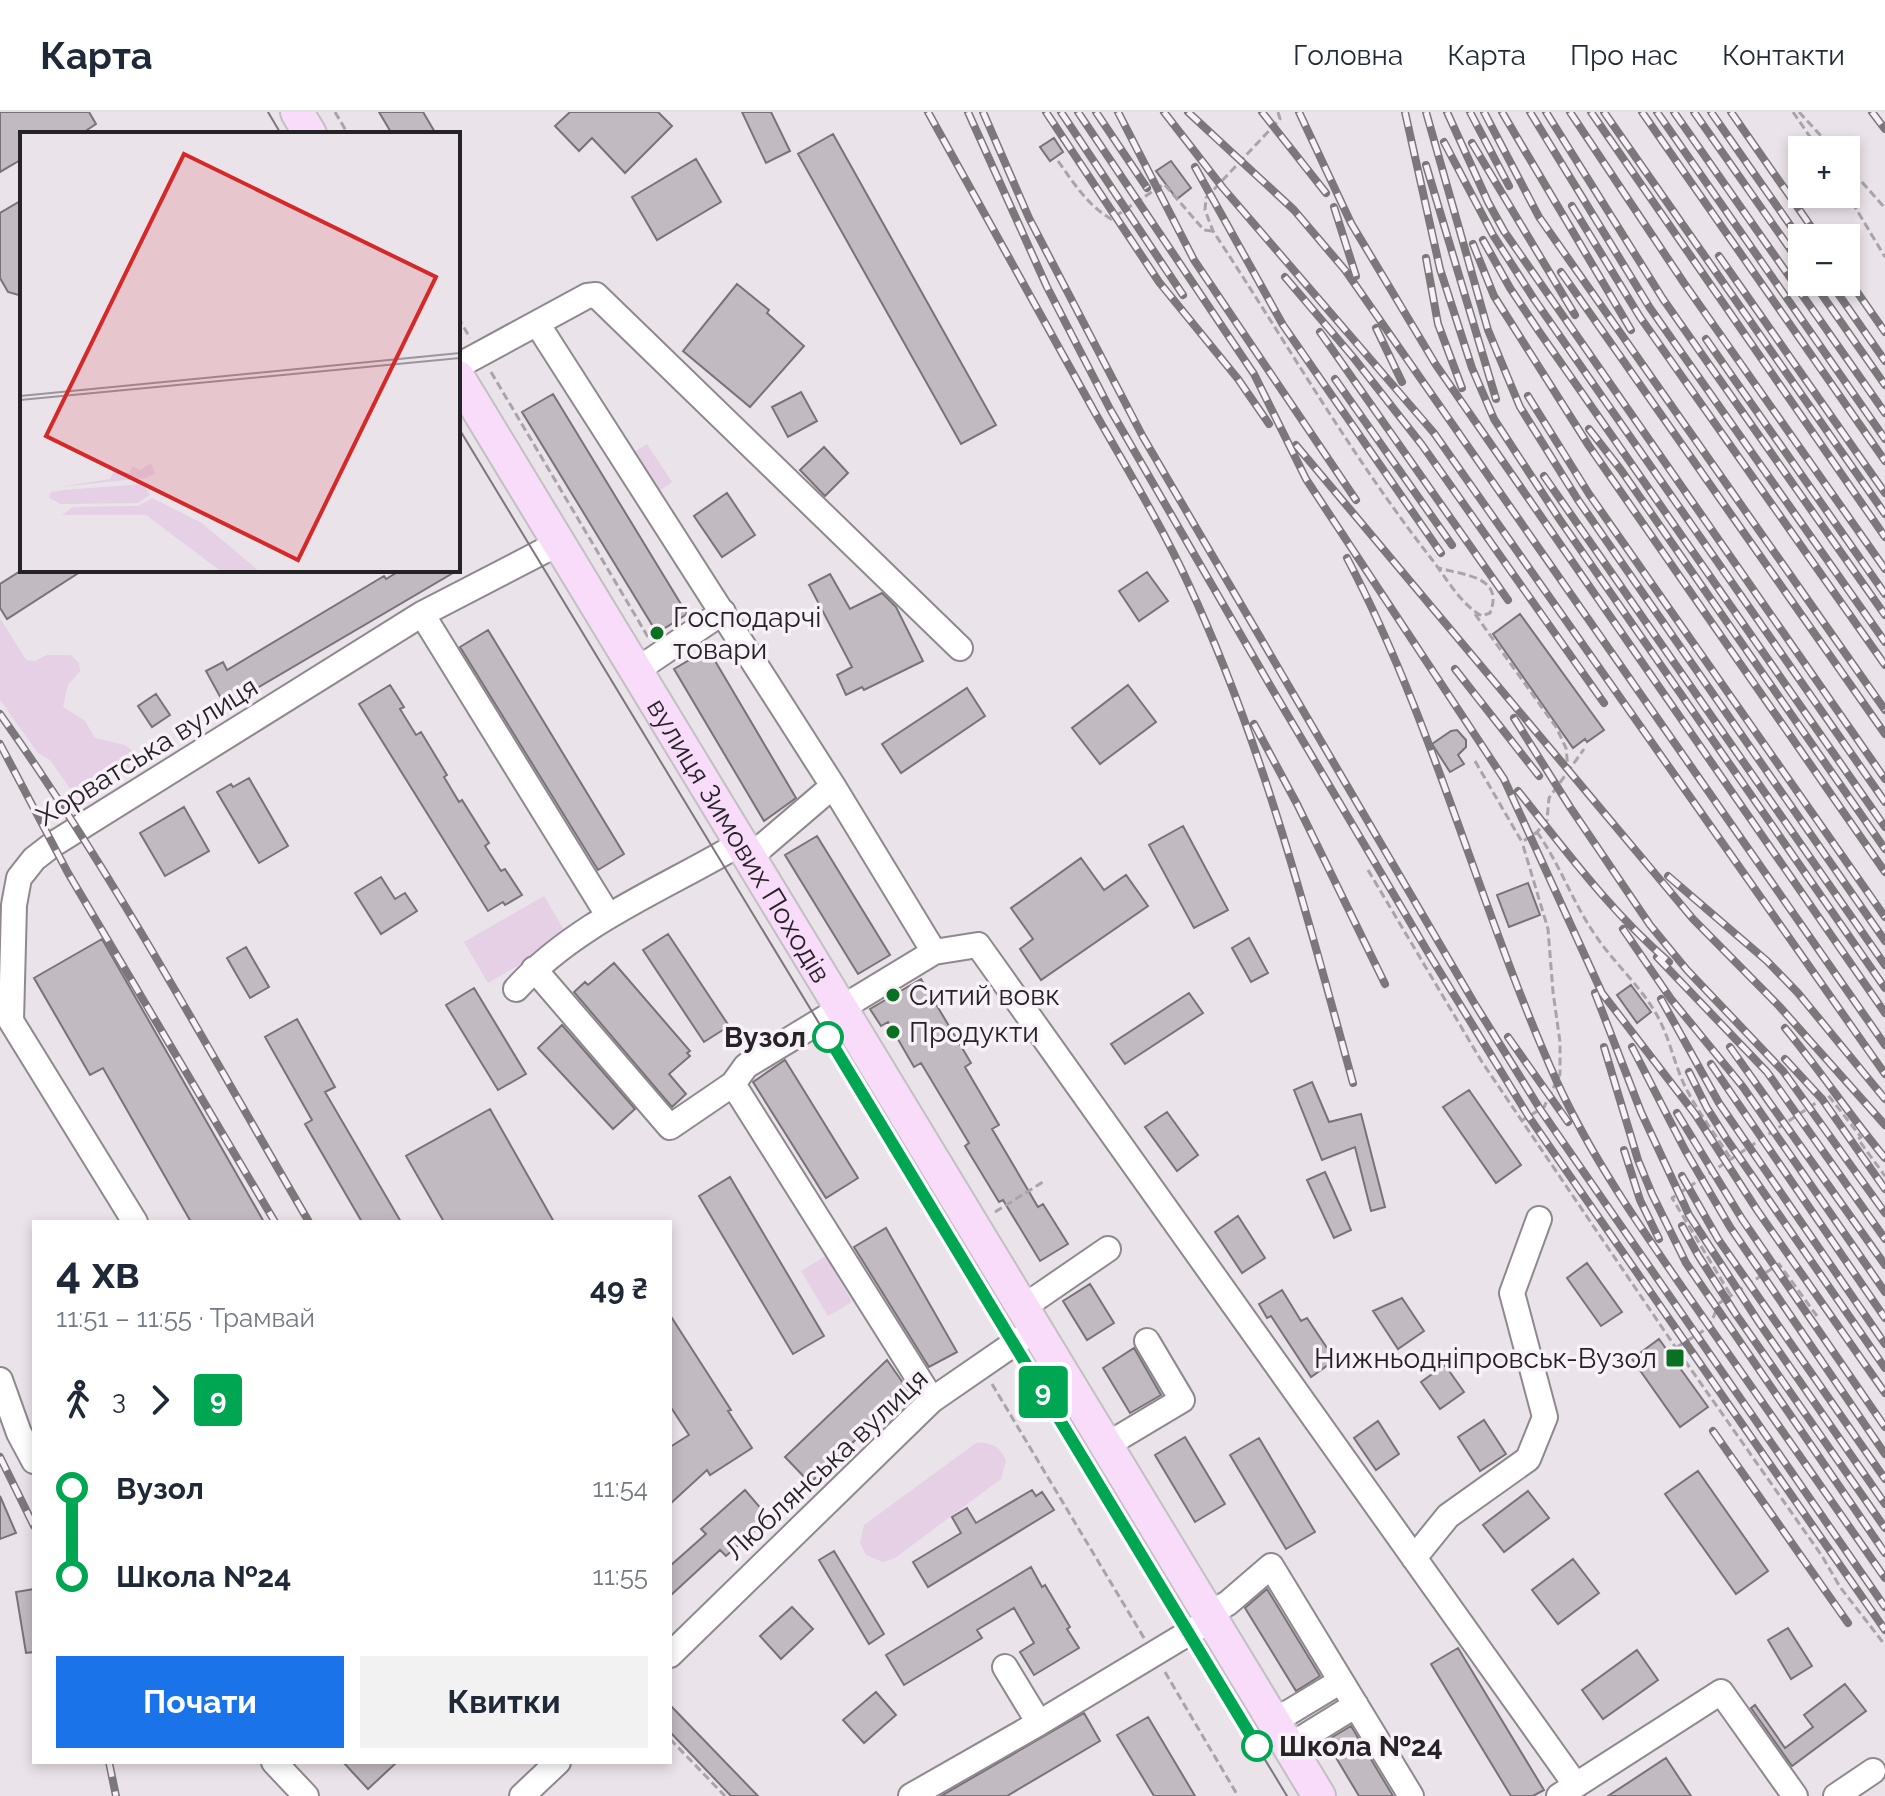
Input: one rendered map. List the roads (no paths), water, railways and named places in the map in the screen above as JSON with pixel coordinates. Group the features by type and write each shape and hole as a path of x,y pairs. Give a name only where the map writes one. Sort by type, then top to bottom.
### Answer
{"main road":[{"path":"297,112 309,132"},
{"name":"вулиця Зимових Походів","path":"460,380 1319,1796"}],"street":[{"path":"460,365 587,296 596,295 960,648"},
{"path":"538,325 833,786 934,952"},
{"name":"Хорватська вулиця","path":"134,1220 6,1031 14,905 19,878 34,859 422,614 559,543"},
{"path":"637,670 723,612"},
{"path":"422,614 608,915"},
{"path":"516,989 534,969 608,915 745,850 833,786"},
{"path":"534,969 670,1127 733,1084 746,1066 934,952 978,945 1414,1558 1567,1790 1721,1692 1795,1796"},
{"path":"733,1084 932,1400"},
{"path":"1414,1558 1448,1516 1528,1459 1545,1417 1512,1293 1539,1219"},
{"name":"Люблянська вулиця","path":"672,1653 932,1400 982,1365 1028,1319 1108,1249"},
{"path":"1105,1446 1182,1400 1147,1341"},
{"path":"0,1380 19,1433 32,1457"},
{"path":"911,1796 1155,1655 1209,1618 1271,1566 1411,1796"},
{"path":"1005,1667 1039,1723"},
{"path":"1281,1734 1341,1681"},
{"path":"1281,1734 1356,1705"},
{"path":"276,1764 306,1796"},
{"path":"522,1796 543,1766"},
{"path":"1836,1796 1873,1771"}],"tram line":[{"path":"268,112 280,132"},
{"path":"460,430 1287,1796"},
{"name":"9","path":"828,1037 1257,1746"}],"railway":[{"path":"928,112 1093,409"},
{"path":"968,112 1047,287 1110,409 1429,954 1529,1117 1885,1630"},
{"path":"983,112 1029,218 1143,437 1473,1001 1540,1109 1885,1607"},
{"path":"1046,112 1159,282 1238,379 1269,424"},
{"path":"1061,112 1183,295"},
{"path":"1078,112 1254,374 1306,479 1504,779 1602,993 1695,1114 1757,1210 1885,1393"},
{"path":"1096,112 1147,188"},
{"path":"1118,112 1194,260 1356,500"},
{"path":"1164,112 1223,188 1434,433 1885,1074"},
{"path":"1188,112 1294,210 1345,270 1885,1045"},
{"path":"1262,112 1326,193"},
{"path":"1299,112 1351,223 1436,365 1885,1013"},
{"path":"1405,112 1440,269 1472,368 1494,419 1560,520 1885,988"},
{"path":"1426,112 1488,330 1520,407 1578,500 1885,941"},
{"path":"1447,112 1504,231 1885,779"},
{"path":"1470,112 1509,186"},
{"path":"1484,112 1539,217 1885,710"},
{"path":"1502,112 1631,330"},
{"path":"1530,112 1650,308 1885,642"},
{"path":"1546,112 1663,299 1885,615"},
{"path":"1570,112 1684,283 1885,569"},
{"path":"1591,112 1885,537"},
{"path":"1604,112 1885,514"},
{"path":"1642,112 1885,461"},
{"path":"1657,112 1885,439"},
{"path":"1674,112 1885,413"},
{"path":"1694,112 1788,246"},
{"path":"1711,112 1789,224"},
{"path":"1731,112 1809,224"},
{"path":"1872,112 1885,129"},
{"path":"1444,142 1493,235 1534,299 1885,802"},
{"path":"1472,143 1575,315"},
{"path":"1426,165 1496,399"},
{"path":"1195,167 1283,325 1441,553"},
{"path":"1572,206 1640,317 1885,665"},
{"path":"1334,207 1356,276"},
{"path":"1483,240 1538,330 1885,827"},
{"path":"1473,244 1494,296 1589,446 1885,872"},
{"path":"1719,256 1885,493"},
{"path":"1426,258 1438,324 1462,388"},
{"path":"1561,272 1885,734"},
{"path":"1285,277 1422,445 1604,703"},
{"path":"1823,296 1885,385"},
{"path":"1840,296 1885,361"},
{"path":"1860,296 1885,332"},
{"path":"1376,328 1402,382"},
{"path":"1320,332 1508,600"},
{"path":"1706,339 1885,594"},
{"path":"1335,379 1452,545"},
{"path":"1528,396 1589,494 1885,917"},
{"path":"1089,402 1177,560 1239,704 1281,829 1353,1083"},
{"path":"1589,429 1621,470 1885,849"},
{"path":"1296,445 1693,919 1779,1006 1885,1125"},
{"path":"1544,476 1885,965"},
{"path":"1347,558 1406,686 1529,1017 1557,1082 1608,1176 1707,1323"},
{"path":"1455,669 1539,776"},
{"path":"0,714 122,901 308,1220"},
{"path":"1514,718 1650,925 1687,970 1783,1071 1885,1213"},
{"path":"1254,724 1297,804 1385,984"},
{"path":"0,744 68,873 274,1220"},
{"path":"1518,791 1608,902 1669,962"},
{"path":"1668,876 1767,961 1798,993 1885,1099"},
{"path":"1623,929 1671,999 1743,1087 1885,1292"},
{"path":"1657,957 1767,1072 1885,1239"},
{"path":"1595,993 1641,1112 1689,1215 1760,1324 1885,1504"},
{"path":"1661,999 1719,1103 1885,1344"},
{"path":"1785,1028 1885,1158"},
{"path":"1508,1037 1568,1122"},
{"path":"1604,1047 1638,1160 1686,1263 1885,1553"},
{"path":"1632,1047 1685,1150 1730,1227 1885,1454"},
{"path":"1730,1047 1885,1265"},
{"path":"1785,1059 1822,1099 1885,1189"},
{"path":"1711,1064 1885,1318"},
{"path":"1689,1072 1726,1138 1885,1368"},
{"path":"1677,1113 1742,1219 1885,1427"},
{"path":"1624,1150 1640,1200 1659,1239"},
{"path":"1682,1176 1718,1239 1885,1479"},
{"path":"1682,1226 1735,1313 1885,1528"},
{"path":"1702,1316 1885,1578"},
{"path":"1713,1431 1848,1623"},
{"path":"0,1457 32,1522"},
{"path":"109,1764 116,1796"}],"place":[{"name":"Господарчі товари","path":"657,633"},
{"name":"Ситий вовк","path":"893,995"},
{"name":"Продукти","path":"893,1032"},
{"name":"Вузол","path":"828,1037"},
{"name":"Нижньодніпровськ-Вузол","path":"1675,1358"},
{"name":"Школа №24","path":"1257,1746"}]}
